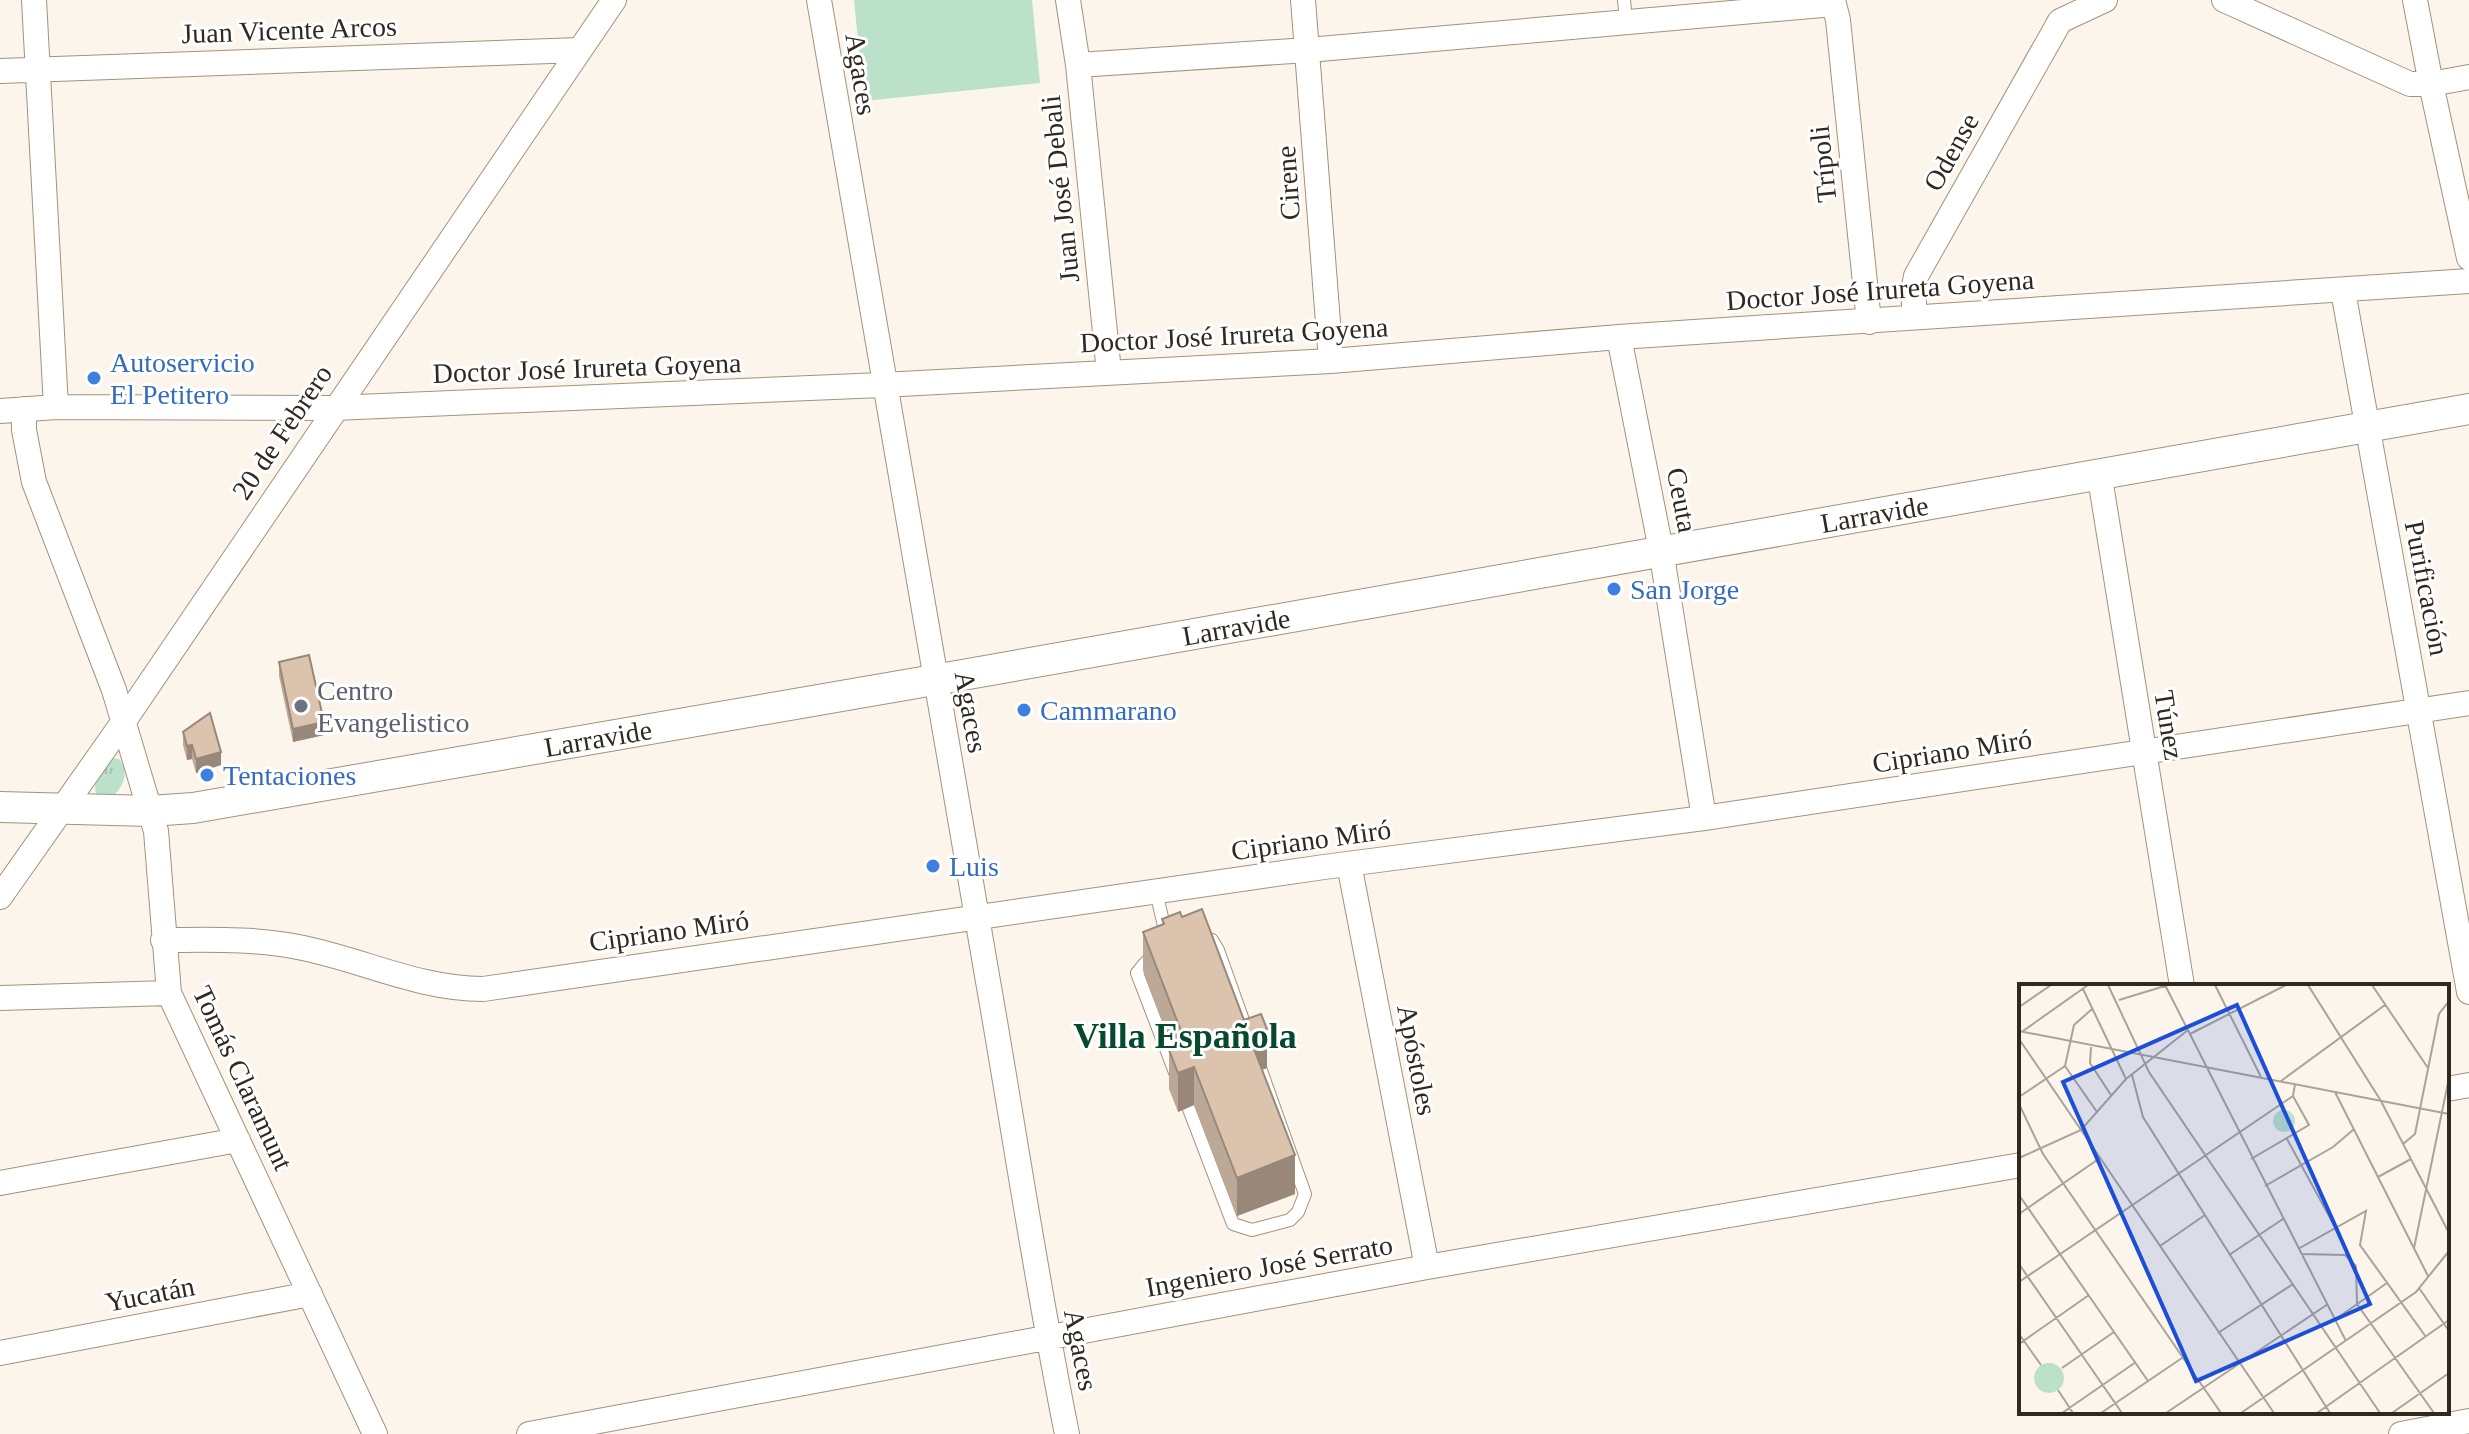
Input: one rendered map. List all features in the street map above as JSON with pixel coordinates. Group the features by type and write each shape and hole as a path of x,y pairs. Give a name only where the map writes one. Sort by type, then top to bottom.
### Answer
{"street":[{"path":"34,0 56,407"},
{"name":"20 de Febrero","path":"0,897 124,721 614,0"},
{"name":"Agaces","path":"819,0 882,385 1047,1336 1067,1434"},
{"name":"Juan José Debali","path":"1068,0 1078,65 1109,372"},
{"name":"Cirene","path":"1303,0 1331,361"},
{"name":"Odense","path":"1915,317 1913,291 1916,276 2060,11 2105,0"},
{"path":"2224,0 2410,84 2431,84 2469,77"},
{"path":"2415,0 2469,258"},
{"path":"1078,65 1308,50 1625,11 1834,2"},
{"name":"Trípoli","path":"1834,2 1869,322"},
{"name":"Juan Vicente Arcos","path":"0,71 580,50"},
{"name":"Doctor José Irureta Goyena","path":"12,410 56,407 334,408 882,385 1331,361 1619,337 2469,281"},
{"name":"Purificación","path":"2343,291 2469,992"},
{"name":"Ceuta","path":"1619,337 1661,550 1704,818"},
{"name":"Larravide","path":"0,807 150,811 193,808 2469,409"},
{"name":"Tomás Claramunt","path":"12,410 24,430 34,482 124,721 156,831 169,993 198,1061 375,1434"},
{"name":"Túnez","path":"2099,472 2182,984"},
{"name":"Cipriano Miró","path":"163,940 242,940 299,947 409,979 463,989 483,989 976,916 1704,818 2469,703"},
{"name":"Apóstoles","path":"1349,864 1427,1267"},
{"path":"0,998 169,993"},
{"path":"2449,1089 2469,1085"},
{"path":"0,1183 238,1140"},
{"name":"Ingeniero José Serrato","path":"529,1434 640,1424 1047,1336 2019,1165"},
{"name":"Yucatán","path":"0,1353 310,1294"},
{"path":"2401,1434 2469,1421"}],"lane":[{"path":"1156,892 1169,944"},
{"path":"1202,937 1212,940 1218,950 1305,1194 1298,1212 1290,1220 1252,1230 1233,1224 1137,973 1169,944 1202,937"}],"green space":[{"path":"854,0 1032,0 1040,83 864,101"},
{"path":"112,758 119,759 124,769 122,784 111,798 97,796 95,786"}],"building":[{"name":"Centro Evangelistico","path":"309,655 324,722 293,729 279,662"},
{"path":"210,713 221,752 196,759 192,745 187,746 183,732"},
{"path":"1202,909 1244,1020 1261,1014 1267,1029 1249,1036 1295,1155 1237,1178 1194,1067 1178,1073 1169,1050 1186,1044 1143,932 1164,924 1162,919 1180,912 1182,917"}],"place":[{"name":"Autoservicio El Petitero","path":"94,378"},
{"name":"San Jorge","path":"1614,589"},
{"name":"Centro Evangelistico","path":"301,706"},
{"name":"Cammarano","path":"1024,710"},
{"name":"Tentaciones","path":"207,775"},
{"name":"Luis","path":"933,866"}],"district":[{"name":"Villa Española","path":"1185,1036"}]}
